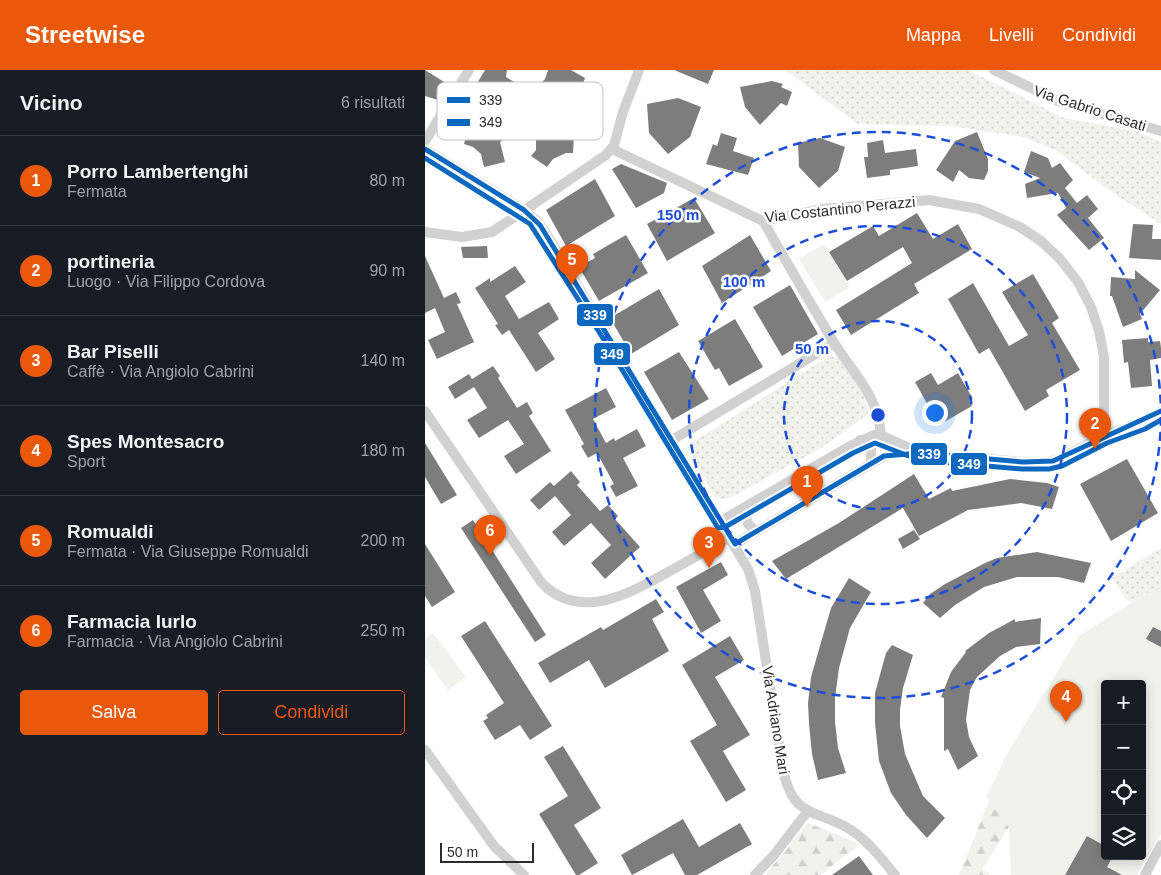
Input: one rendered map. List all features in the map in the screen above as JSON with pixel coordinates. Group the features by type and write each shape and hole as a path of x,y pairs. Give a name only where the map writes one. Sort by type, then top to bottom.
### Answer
{"street":[{"path":"462,82 469,70"},
{"path":"425,232 456,237 487,234 509,223 524,210 606,155 612,149 639,70"},
{"name":"Via Gabrio Casati","path":"993,70 1058,101 1161,131"},
{"path":"425,141 437,122"},
{"name":"Via Adriano Mari","path":"425,149 524,210 544,230 733,541 753,583 786,782 795,801 807,812 845,826 858,835 895,875"},
{"name":"Via Costantino Perazzi","path":"612,149 763,221 823,209 896,201 936,200 979,209 1028,232 1054,253 1072,274 1087,298 1095,319 1104,357 1104,436"},
{"path":"763,221 834,343 873,401 878,412 881,435"},
{"path":"672,440 834,343"},
{"path":"425,410 541,582 559,596 587,603 605,601 625,595 757,531 871,463 888,455 920,453 1023,462 1048,462 1059,459 1104,436 1142,422 1161,411"},
{"path":"721,521 860,440 874,435 881,435 920,453"},
{"path":"860,440 871,448 871,463"},
{"path":"744,508 747,524 757,531"},
{"path":"425,750 494,846 524,875"},
{"path":"755,875 807,812"},
{"path":"1145,875 1161,845"}],"green space":[{"path":"785,70 968,70 1064,118 1139,132 1161,142 1161,224 1113,193 1057,151 1024,137 951,126 858,124"},
{"path":"824,244 850,287 825,302 799,259"},
{"path":"829,356 838,358 853,378 865,399 868,414 823,447 728,499 716,498 687,446"},
{"path":"1161,548 1161,584 1132,602 1126,599 1112,578"},
{"path":"1161,584 1161,834 1146,860 1146,680 1101,680 1101,860 1146,860 1137,875 1011,875 1009,827 986,797 1008,752 1079,636"},
{"path":"433,633 466,677 448,690 425,658 425,639"},
{"path":"989,801 1009,827 982,869 990,875 959,875"},
{"path":"808,823 861,844 820,875 765,875"}],"building":[{"path":"425,70 444,82 437,82 437,100 425,96"},
{"path":"485,70 507,70 506,77 514,82 478,82"},
{"path":"548,70 571,70 585,78 584,82 542,82"},
{"path":"674,70 714,70 708,84"},
{"path":"772,81 783,84 781,87 792,92 787,106 781,103 760,125 745,107 740,87"},
{"path":"678,98 701,107 690,137 668,154 649,133 647,104"},
{"path":"977,132 988,159 988,171 984,180 969,178 959,170 953,182 936,170 955,141"},
{"path":"721,133 737,138 733,151 754,158 748,175 706,164 713,144 717,146"},
{"path":"820,138 845,147 838,171 819,188 799,167 798,143"},
{"path":"465,140 503,140 500,142 505,162 484,167 481,154 473,147 464,144"},
{"path":"536,140 574,140 573,153 566,153 553,159 547,167 531,156 536,150"},
{"path":"883,140 885,153 916,149 918,166 890,170 890,175 867,178 864,157 868,157 867,143"},
{"path":"1031,151 1048,158 1052,168 1060,163 1073,180 1065,188 1077,203 1087,195 1098,209 1088,218 1104,238 1089,250 1057,215 1066,208 1058,193 1027,198 1025,184 1040,178 1024,172"},
{"path":"621,164 667,183 664,193 636,208 612,169"},
{"path":"595,179 615,216 566,246 546,210"},
{"path":"694,198 715,233 667,261 647,224"},
{"path":"917,213 933,239 958,224 972,249 914,284 919,293 851,335 836,310 912,263 903,247 847,281 829,252 873,226 879,236"},
{"path":"1133,224 1153,225 1152,239 1161,239 1161,260 1129,258"},
{"path":"626,235 648,273 599,301 579,267 595,258 593,254"},
{"path":"750,235 771,271 722,303 702,266"},
{"path":"487,246 488,258 463,258 461,247"},
{"path":"425,256 444,298 456,292 461,303 457,304 474,342 437,359 428,340 445,332 435,308 425,313"},
{"path":"515,266 526,282 505,296 519,319 549,302 559,319 538,333 555,359 536,372 509,330 502,335 495,325 498,324 475,288 490,278 490,282"},
{"path":"1135,270 1160,290 1140,314 1142,319 1123,327 1112,296 1110,296 1111,277 1135,279"},
{"path":"1033,274 1059,318 1052,323 1080,370 1046,390 1049,396 1025,411 989,348 979,354 948,299 973,283 1009,346 1028,335 1002,292"},
{"path":"790,285 818,334 782,356 753,307"},
{"path":"659,289 679,325 631,354 610,318"},
{"path":"735,319 763,367 729,386 719,368 715,370 698,341"},
{"path":"1148,338 1148,342 1160,341 1161,348 1161,358 1150,360 1152,386 1131,388 1128,362 1124,363 1122,340"},
{"path":"679,352 709,399 672,420 644,372"},
{"path":"493,366 500,376 498,378 517,408 527,402 533,413 529,416 551,451 516,474 504,456 524,444 508,420 479,438 467,420 487,408 474,387 455,399 448,387 469,374 472,379"},
{"path":"931,373 938,385 958,373 973,399 969,401 972,406 939,425 915,382"},
{"path":"606,388 616,407 593,419 606,443 614,438 615,441 637,429 646,446 623,458 638,486 616,497 610,486 614,484 597,453 588,458 581,446 584,444 565,410"},
{"path":"425,443 457,495 441,504 425,477"},
{"path":"1127,459 1158,513 1111,541 1080,484"},
{"path":"571,471 580,482 577,485 600,511 608,505 618,516 615,519 640,547 605,579 591,563 611,545 591,523 564,546 552,532 571,515 555,496 539,510 530,500 550,482 554,486"},
{"path":"914,474 929,499 951,488 952,491 1010,479 1047,483 1059,487 1052,509 1021,503 968,510 919,536 903,508 786,579 772,561 839,523"},
{"path":"473,520 546,635 535,642 461,528"},
{"path":"914,530 920,539 903,549 898,539"},
{"path":"425,544 455,592 432,607 425,596"},
{"path":"1037,552 1091,563 1084,583 1058,577 1017,577 984,587 955,605 940,618 923,603 930,594 945,584 985,563 997,558"},
{"path":"721,562 728,575 703,590 721,621 701,633 676,587"},
{"path":"849,578 871,592 850,628 839,668 835,698 835,722 838,748 846,773 818,780 812,754 809,724 808,703 811,677 831,608"},
{"path":"656,599 664,612 652,619 669,651 605,688 589,660 550,683 538,663 601,627 603,630"},
{"path":"1041,618 1040,644 1016,647 1000,656 977,677 970,690 966,720 969,737 978,756 958,770 948,749 944,751 944,698 941,697 951,672 965,651 989,633 1015,619 1015,622"},
{"path":"485,621 552,726 530,740 520,725 495,740 483,721 488,718 486,715 504,703 461,636"},
{"path":"1153,627 1161,631 1161,647 1146,639"},
{"path":"730,636 744,660 715,677 750,735 723,751 746,790 726,802 690,741 717,725 682,665"},
{"path":"892,645 913,655 903,688 900,710 900,726 905,754 923,796 945,818 927,838 906,815 891,793 879,761 875,723 875,693 886,653"},
{"path":"563,746 601,808 574,825 598,863 579,875 576,875 539,814 568,796 544,757"},
{"path":"683,819 699,847 740,823 752,844 697,875 685,875 673,853 632,875 621,855"},
{"path":"1087,836 1101,844 1101,860 1111,860 1107,867 1122,875 1065,875"},
{"path":"859,856 873,875 832,875"}],"transit line":[{"name":"339","path":"425,149 524,210 540,225 735,544 884,456 920,453 1023,462 1053,461 1161,411"},
{"name":"349","path":"425,158 530,224 601,335 718,528 725,527 853,453 875,443 919,460 1022,469 1049,469 1062,466 1107,443 1145,429 1161,420"}],"place":[{"name":"Romualdi","path":"572,285"},
{"name":"portineria","path":"1095,449"},
{"name":"Porro Lambertenghi","path":"807,507"},
{"name":"Farmacia Iurlo","path":"490,556"},
{"name":"Bar Piselli","path":"709,568"},
{"name":"Spes Montesacro","path":"1066,722"}]}
